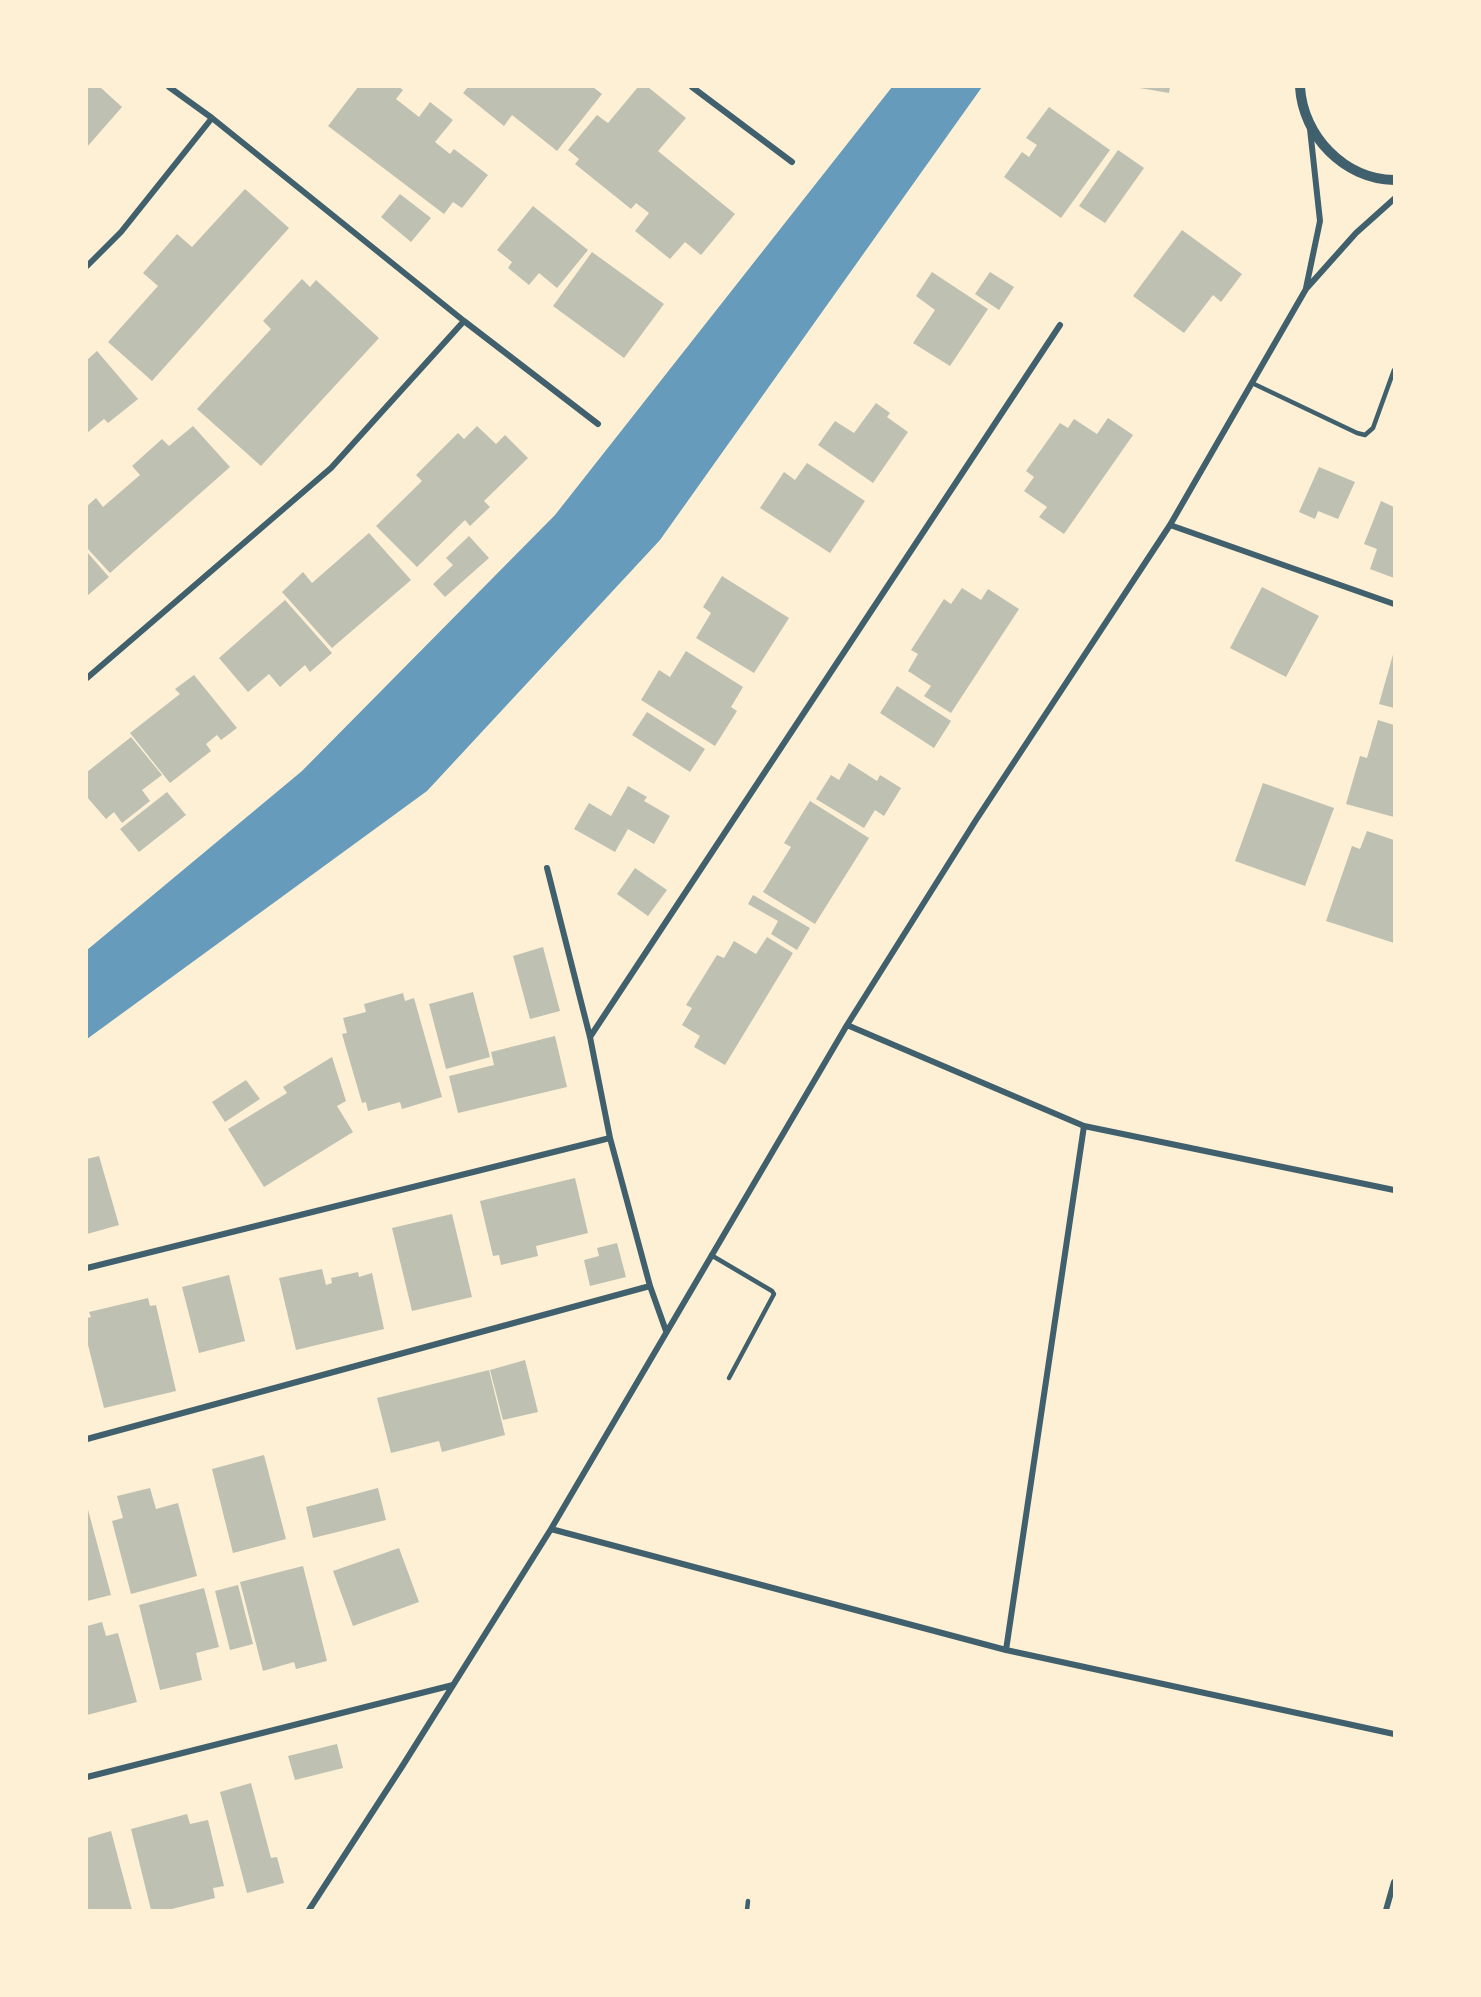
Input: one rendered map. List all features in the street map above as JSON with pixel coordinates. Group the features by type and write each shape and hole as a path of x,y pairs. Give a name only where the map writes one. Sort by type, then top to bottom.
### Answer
{"street":[{"path":"169,87 212,118 464,321 598,424"},
{"path":"692,87 792,162"},
{"path":"1300,87 1301,100 1309,124 1320,221 1306,289"},
{"path":"87,266 121,232 212,118"},
{"path":"1309,124 1327,151 1353,169 1383,179 1394,180"},
{"path":"309,1910 551,1529 847,1025 976,820 1170,525 1306,289 1356,233 1394,199"},
{"path":"87,678 331,468 464,321"},
{"path":"590,1037 1060,325"},
{"path":"1170,525 1394,604"},
{"path":"547,868 590,1037 609,1138 650,1286 666,1331"},
{"path":"847,1025 1084,1125 1394,1190"},
{"path":"1006,1650 1084,1125"},
{"path":"87,1268 609,1138"},
{"path":"87,1439 650,1286"},
{"path":"551,1529 1006,1650 1394,1734"},
{"path":"87,1777 453,1685"},
{"path":"1386,1910 1394,1882"}],"lane":[{"path":"1252,383 1365,435 1373,428 1394,370"},
{"path":"711,1255 774,1294 729,1378"},
{"path":"747,1910 748,1901"}],"water":[{"path":"892,87 982,87 660,540 427,791 87,1039 87,950 302,771 555,515"}],"building":[{"path":"87,87 100,87 122,107 87,147"},
{"path":"358,87 399,87 403,90 396,99 419,117 430,102 453,120 435,142 450,154 454,149 488,175 462,208 453,202 444,214 328,126"},
{"path":"468,87 593,87 602,94 557,151 512,115 504,126 463,93"},
{"path":"638,87 648,87 686,118 658,151 735,214 701,255 685,242 670,259 635,231 649,213 636,203 631,209 575,164 579,159 568,150 597,115 608,123"},
{"path":"1134,87 1170,87 1169,93"},
{"path":"1049,107 1110,150 1061,218 1004,177 1022,152 1029,157 1037,145 1026,138"},
{"path":"1118,150 1144,168 1105,223 1079,206"},
{"path":"245,189 289,228 152,381 108,342 158,286 143,273 177,234 192,247"},
{"path":"400,194 431,218 411,242 381,217"},
{"path":"533,206 588,250 557,288 539,273 529,285 508,268 512,262 497,250"},
{"path":"1182,230 1242,274 1221,302 1213,295 1184,333 1133,296"},
{"path":"592,252 664,304 624,358 553,306"},
{"path":"932,272 988,309 950,366 913,343 935,310 916,296"},
{"path":"990,272 1014,287 999,310 975,294"},
{"path":"302,279 310,287 316,280 379,338 261,466 197,409 271,329 263,321"},
{"path":"97,351 138,399 108,423 104,419 87,433 87,360"},
{"path":"876,403 890,413 887,417 908,432 873,483 818,445 835,421 854,433"},
{"path":"1108,418 1133,435 1064,534 1039,517 1047,507 1024,491 1034,477 1026,471 1060,423 1068,428 1074,419 1097,434"},
{"path":"193,426 230,467 110,573 87,548 87,506 96,498 103,507 140,475 132,466 162,439 169,446"},
{"path":"477,426 496,444 505,435 528,458 484,501 490,507 470,526 465,520 417,567 376,526 422,481 416,475 458,433 464,439"},
{"path":"807,463 865,501 830,553 760,508 784,472 795,480"},
{"path":"1319,467 1355,482 1338,519 1318,511 1315,519 1299,512"},
{"path":"1381,501 1394,507 1394,578 1370,569 1377,549 1364,544"},
{"path":"369,533 411,580 332,648 282,592 303,572 312,583"},
{"path":"469,536 489,558 445,597 433,584 453,565 446,558"},
{"path":"87,552 109,577 87,596"},
{"path":"722,576 789,618 754,673 696,638 711,613 703,607"},
{"path":"1262,587 1319,616 1286,677 1230,648"},
{"path":"962,588 981,600 988,589 1019,609 951,713 924,696 931,686 908,671 918,654 911,650 944,599 951,604"},
{"path":"285,600 332,653 310,672 305,665 280,687 269,674 248,692 219,658"},
{"path":"686,651 743,687 731,707 737,711 715,746 641,700 659,670 670,677"},
{"path":"1394,651 1394,708 1379,704"},
{"path":"194,675 237,728 221,740 217,735 206,744 211,751 170,783 130,733 180,694 175,689"},
{"path":"897,686 951,721 934,748 880,713"},
{"path":"647,712 705,749 690,772 632,735"},
{"path":"1378,720 1394,725 1394,817 1346,804 1360,756 1367,758"},
{"path":"131,737 162,775 142,790 150,801 122,823 114,812 106,819 87,797 87,772"},
{"path":"849,763 877,781 880,775 901,788 884,816 875,810 864,828 816,799 831,775 839,780"},
{"path":"1263,783 1334,808 1305,886 1235,861"},
{"path":"628,786 647,797 644,801 670,816 654,844 628,829 615,852 574,829 589,803 611,816"},
{"path":"167,792 186,815 139,852 120,829"},
{"path":"810,801 869,838 815,924 763,892 791,847 784,843"},
{"path":"1367,831 1394,840 1394,943 1326,921 1352,846 1360,849"},
{"path":"635,868 667,890 648,916 617,894"},
{"path":"753,895 810,928 797,950 771,934 778,921 748,904"},
{"path":"767,937 793,953 725,1065 694,1047 700,1036 682,1025 692,1008 686,1005 717,955 724,958 734,941 756,954"},
{"path":"543,947 560,1011 530,1019 513,956"},
{"path":"473,992 490,1057 446,1069 429,1004"},
{"path":"403,993 405,1001 414,998 442,1097 402,1109 400,1102 368,1111 366,1102 362,1103 342,1034 347,1033 343,1018 366,1012 364,1004"},
{"path":"555,1036 567,1087 458,1113 449,1076 494,1065 491,1052"},
{"path":"332,1057 346,1101 337,1106 353,1132 264,1187 228,1129 287,1093 283,1087"},
{"path":"246,1080 260,1099 225,1122 212,1102"},
{"path":"99,1156 119,1225 87,1234 87,1159"},
{"path":"575,1178 588,1233 536,1246 538,1256 501,1265 499,1255 493,1256 480,1201"},
{"path":"452,1214 472,1297 412,1311 392,1228"},
{"path":"617,1243 626,1277 590,1286 584,1260 599,1256 597,1248"},
{"path":"322,1269 326,1285 332,1283 331,1278 358,1272 359,1277 372,1273 384,1329 296,1350 279,1278"},
{"path":"229,1275 245,1341 199,1353 182,1287"},
{"path":"148,1298 150,1306 156,1305 176,1391 104,1408 87,1341 87,1318 91,1317 89,1312"},
{"path":"525,1360 538,1412 503,1420 490,1370"},
{"path":"489,1370 505,1435 442,1452 439,1441 391,1453 377,1398"},
{"path":"264,1455 286,1539 233,1553 212,1469"},
{"path":"150,1488 156,1509 178,1503 197,1576 131,1594 112,1521 123,1518 117,1496"},
{"path":"378,1488 386,1520 313,1538 306,1507"},
{"path":"87,1506 111,1595 87,1601"},
{"path":"399,1548 419,1602 353,1626 333,1571"},
{"path":"303,1566 327,1661 296,1669 294,1662 263,1671 240,1582"},
{"path":"238,1585 253,1644 230,1650 215,1591"},
{"path":"204,1588 219,1647 196,1653 202,1680 160,1690 139,1605"},
{"path":"102,1622 106,1636 118,1633 137,1702 87,1715 87,1626"},
{"path":"337,1744 343,1768 295,1780 288,1756"},
{"path":"251,1783 271,1858 277,1857 284,1883 247,1893 220,1792"},
{"path":"187,1814 190,1824 208,1820 224,1886 213,1888 215,1898 168,1910 151,1910 131,1829"},
{"path":"111,1831 132,1910 87,1910 87,1838"}]}
